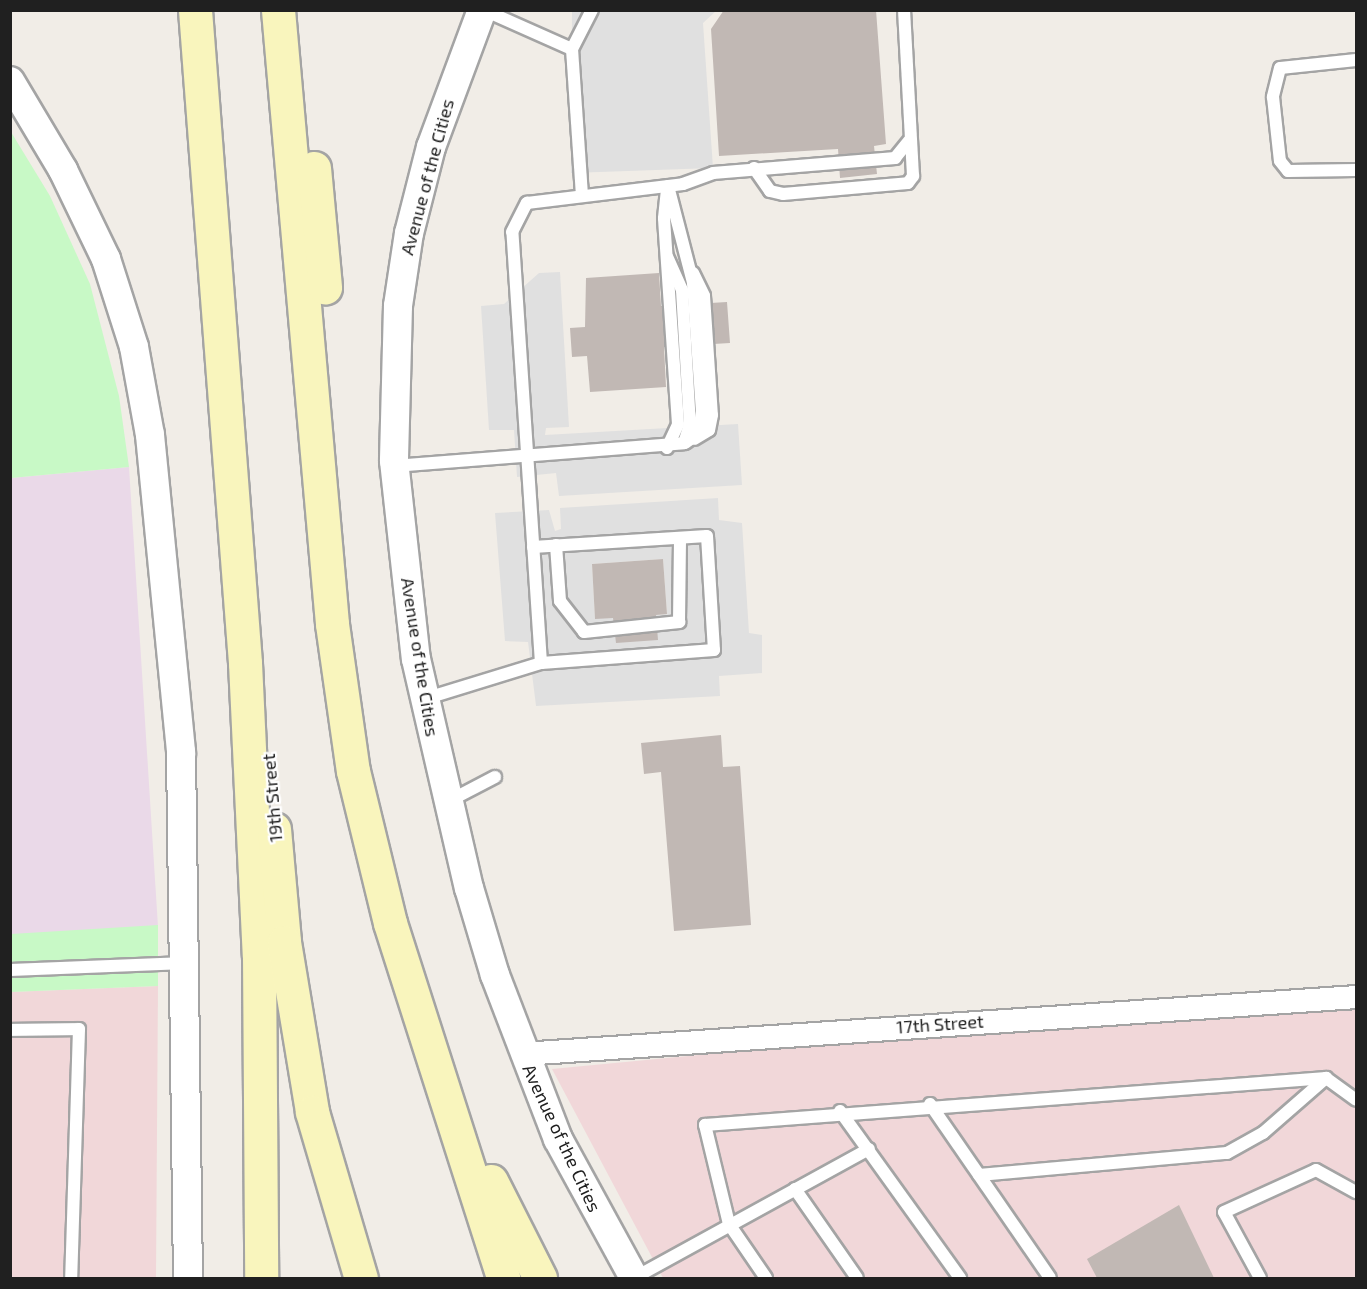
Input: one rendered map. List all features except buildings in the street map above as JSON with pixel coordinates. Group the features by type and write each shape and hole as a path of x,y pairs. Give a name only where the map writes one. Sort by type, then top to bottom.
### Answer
{"main road":[{"path":"195,10 222,310 258,944 261,1278"},
{"path":"278,10 328,571 353,771 390,923 439,1066 503,1278"},
{"path":"300,10 327,318 328,571"},
{"name":"19th Street","path":"222,310 236,401 284,942 312,1112 361,1278"},
{"path":"439,1066 540,1278"}],"street":[{"path":"464,54 470,10"},
{"name":"Avenue of the Cities","path":"483,10 443,108 409,233 394,364 394,466 424,699 469,888 523,1054 558,1139 634,1278"},
{"path":"10,81 18,112 106,259 134,347 150,435 181,752 187,963 188,1278"},
{"name":"17th Street","path":"523,1054 1356,997"}],"lane":[{"path":"483,10 572,49"},
{"path":"582,195 572,49 592,10"},
{"path":"754,168 770,191 783,194 898,187 913,176 909,141 904,10"},
{"path":"1356,60 1280,68 1273,97 1280,161 1288,171 1356,170"},
{"path":"541,663 515,217 540,198 668,186 713,172 895,158 909,141"},
{"path":"667,448 678,424 667,257 668,186"},
{"path":"394,466 667,448 689,441 702,411 693,283 668,186"},
{"path":"667,257 682,290 689,441"},
{"path":"424,699 541,663 714,651 707,536 533,547"},
{"path":"556,545 560,601 584,632 679,622 680,538"},
{"path":"448,802 495,777"},
{"path":"10,970 187,963"},
{"path":"10,1030 80,1029 71,1278"},
{"path":"766,1278 729,1224 705,1125 930,1104 1326,1078 1356,1100"},
{"path":"979,1175 1227,1153 1263,1133 1326,1078"},
{"path":"930,1104 1050,1278"},
{"path":"840,1111 960,1278"},
{"path":"634,1278 869,1149"},
{"path":"1260,1278 1224,1212 1316,1170 1356,1192"},
{"path":"795,1189 857,1278"}],"shaded area":[{"path":"572,11 716,11 703,23 713,168 571,173"},
{"path":"560,272 569,427 546,428 545,435 738,424 742,485 559,496 556,473 517,477 514,430 489,430 481,306 504,304 539,273"},
{"path":"129,467 158,927 11,936 11,478"},
{"path":"718,498 719,520 742,523 749,633 762,635 762,673 719,676 720,696 536,706 528,642 505,641 495,513 549,510 555,531 561,529 560,508","holes":["663,559 667,614 595,618 592,564"]},
{"path":"158,986 156,1278 11,1278 10,992"},
{"path":"1356,992 1356,1278 663,1278 552,1069"}],"green space":[{"path":"11,132 50,196 90,284 119,396 129,467 11,478"},
{"path":"158,925 158,986 11,992 11,934"}]}
